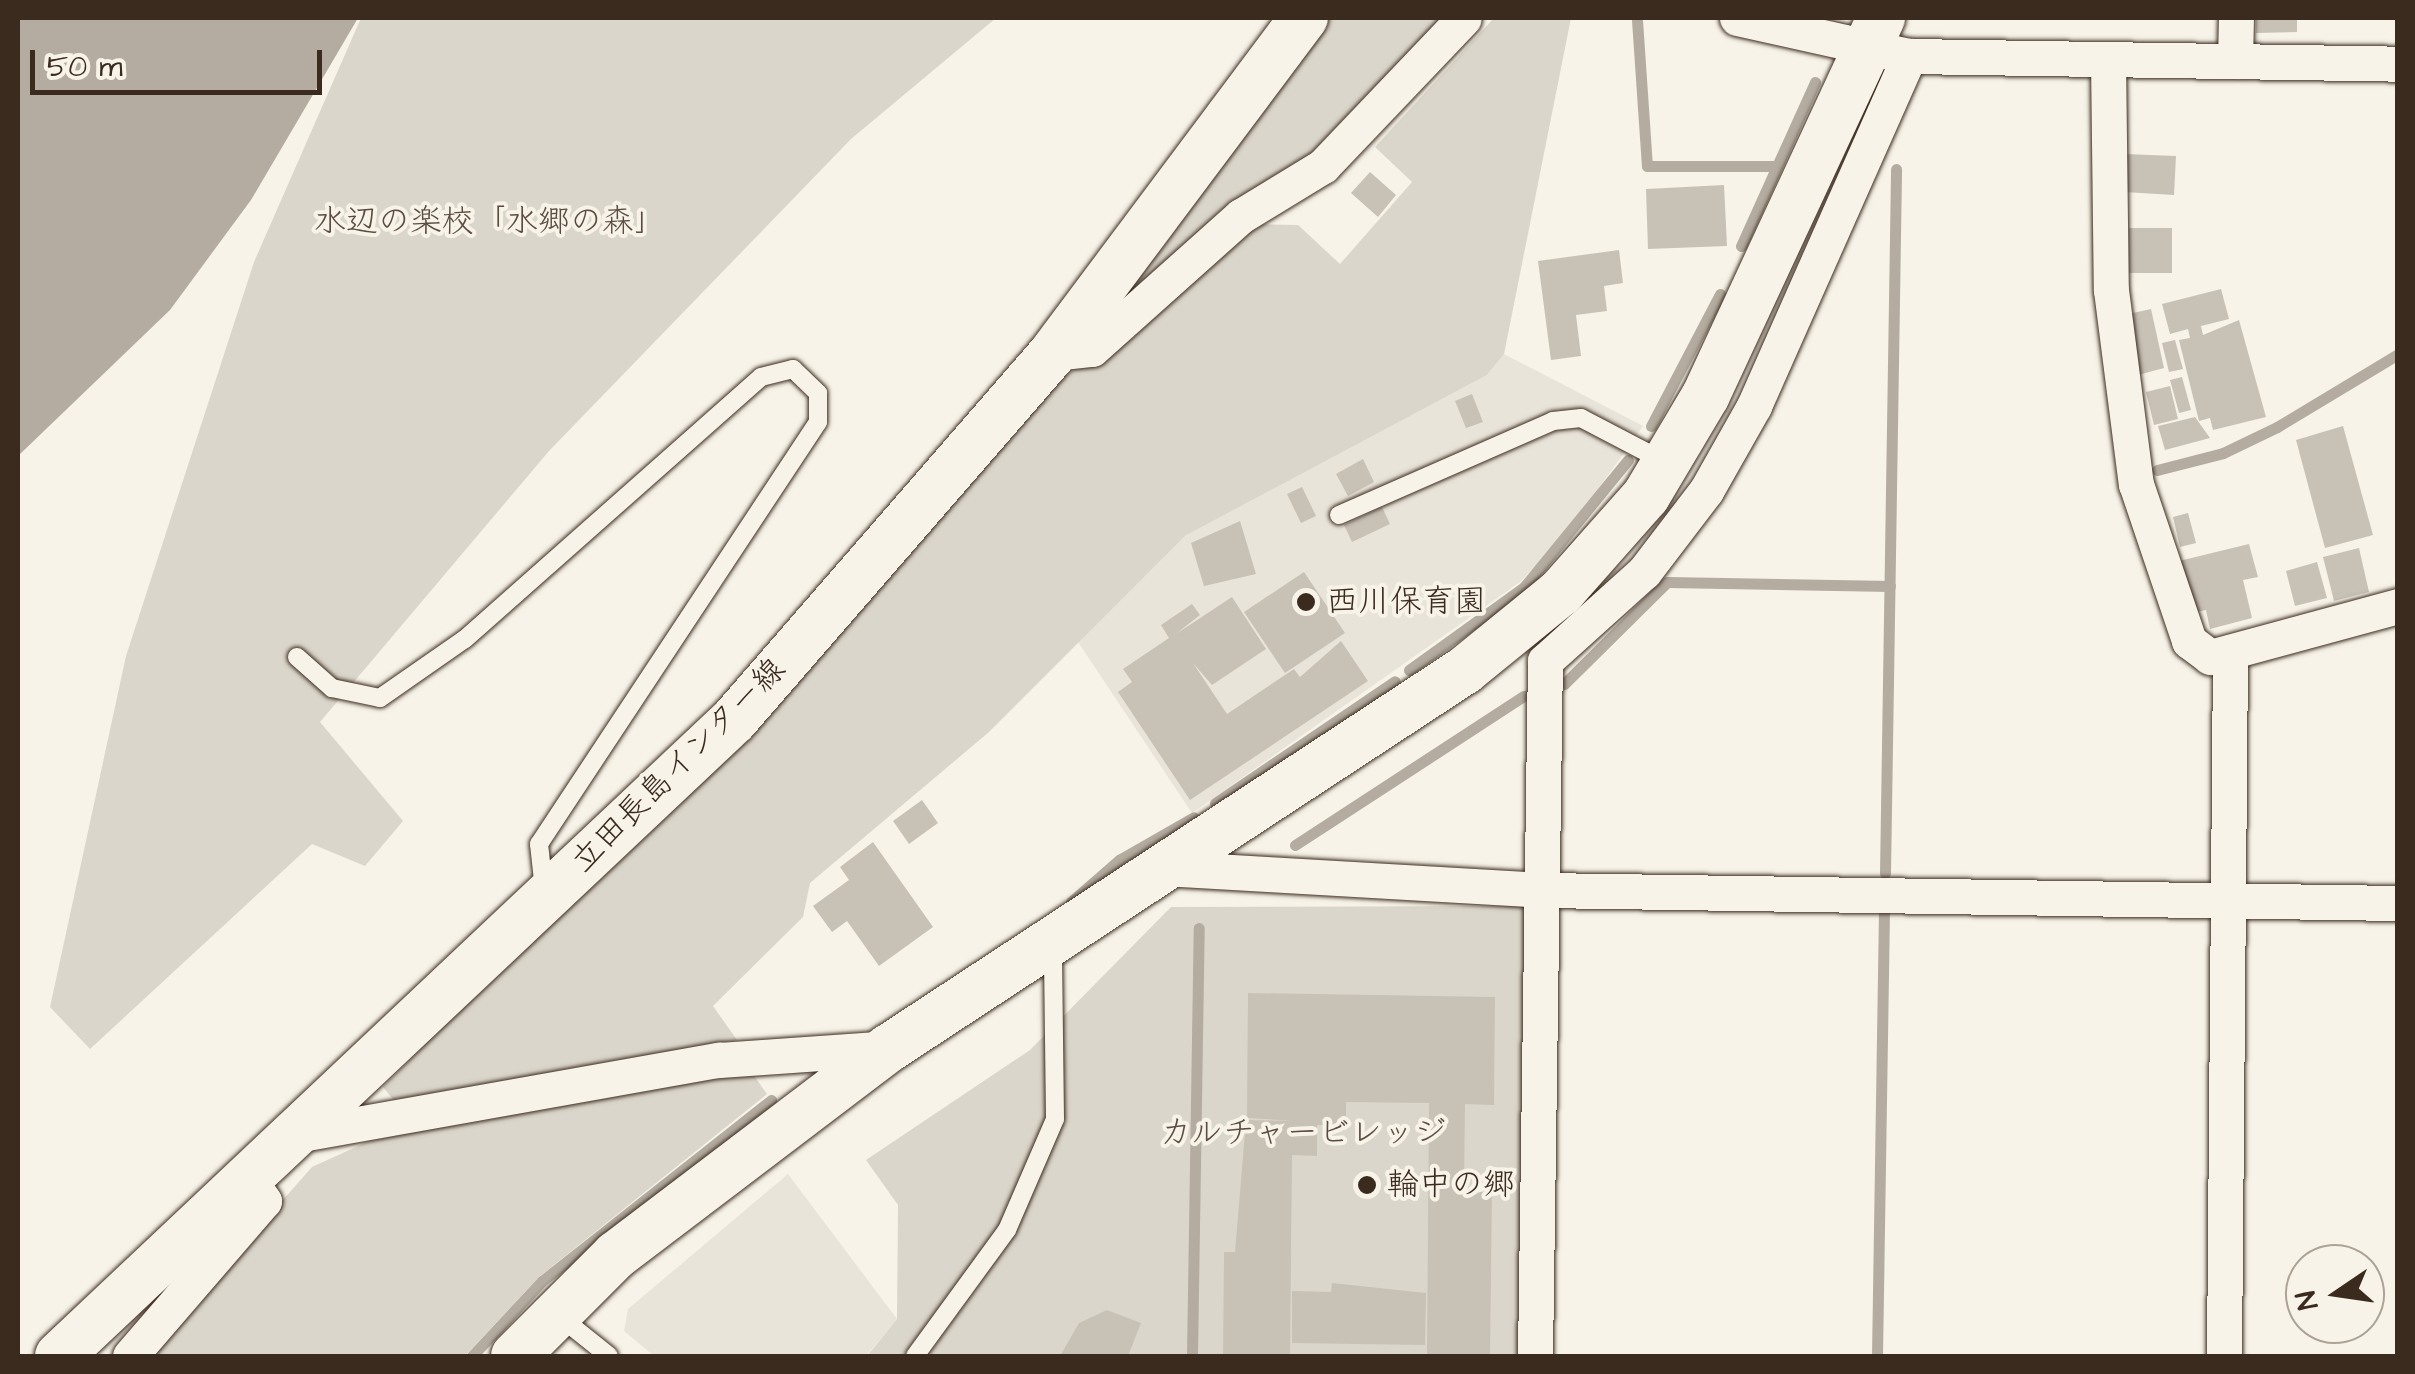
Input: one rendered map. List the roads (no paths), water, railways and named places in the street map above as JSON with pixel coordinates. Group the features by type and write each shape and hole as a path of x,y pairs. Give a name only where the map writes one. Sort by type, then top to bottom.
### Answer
{"street":[{"name":"立田長島インター線","path":"59,1356 734,720 1053,353 1304,18"},
{"path":"1053,353 1092,349 1241,216 1323,166 1464,18"},
{"path":"1737,18 1886,41 2108,59 2398,64"},
{"path":"2235,61 2236,18"},
{"path":"515,1356 555,1312 616,1256 890,1048 1465,670 1562,592 1666,463 1706,396 1886,41"},
{"path":"1535,1356 1545,661 1644,572 1706,491 1754,406 1886,41"},
{"path":"2108,59 2111,290 2136,484 2188,641 2210,657 2398,606"},
{"path":"2224,1356 2230,652"},
{"path":"1163,868 1542,890 2398,904"},
{"path":"296,1135 718,1060 890,1048"},
{"path":"130,1356 264,1201 250,1180"}],"lane":[{"path":"298,658 332,688 380,698 464,638 761,376 793,369 818,393 818,422 539,844 545,899"},
{"path":"1339,515 1552,421 1581,418 1666,463"},
{"path":"915,1356 1008,1230 1055,1120 1053,940"},
{"path":"555,1312 609,1356"}],"waterway":[{"path":"1637,20 1647,166 1777,166"},
{"path":"1741,246 1815,82"},
{"path":"1885,873 1896,169"},
{"path":"1651,426 1720,294"},
{"path":"2157,470 2223,453 2277,427 2398,354"},
{"path":"1409,670 1524,587 1628,460"},
{"path":"1564,684 1667,582 1890,586"},
{"path":"1215,803 1395,681"},
{"path":"1295,845 1524,696"},
{"path":"1071,902 1119,860 1194,817"},
{"path":"1877,1356 1884,912"},
{"path":"1192,1356 1199,928"},
{"path":"472,1356 542,1281 771,1100"}],"place":[{"name":"西川保育園","path":"1306,602"},
{"name":"輪中の郷","path":"1367,1185"}],"park label":[{"name":"水辺の楽校「水郷の森」","path":"490,222"},
{"name":"カルチャービレッジ","path":"1303,1133"}]}
